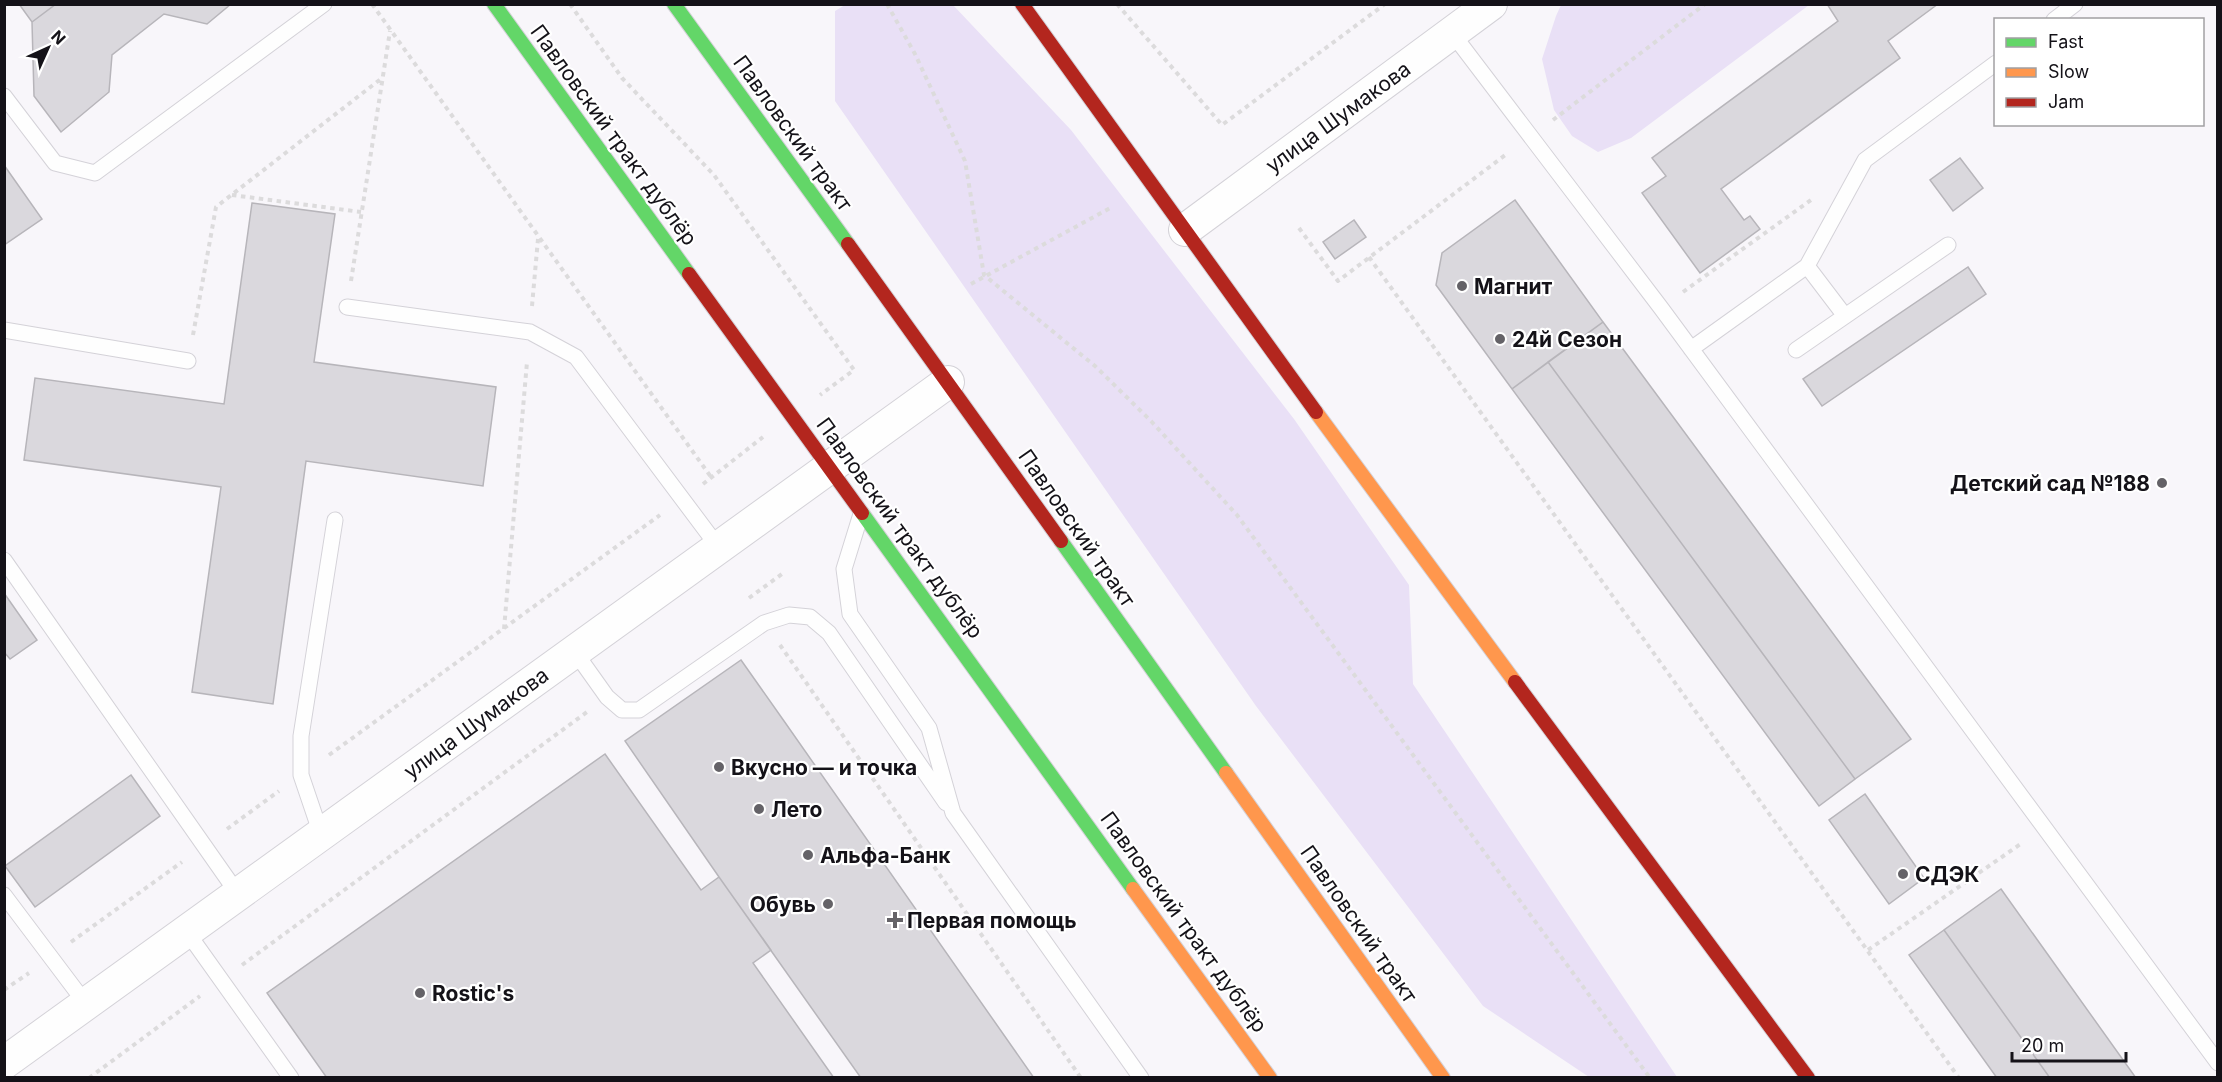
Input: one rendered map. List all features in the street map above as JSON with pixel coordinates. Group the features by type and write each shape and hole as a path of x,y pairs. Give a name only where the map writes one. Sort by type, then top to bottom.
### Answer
{"street":[{"name":"Павловский тракт дублёр","path":"494,4 1270,1077"},
{"name":"Павловский тракт","path":"674,4 948,382 1443,1077"},
{"path":"1022,4 1264,341 1808,1077"},
{"name":"улица Шумакова","path":"1185,230 1491,4"},
{"name":"улица Шумакова","path":"4,1063 948,382"}],"lane":[{"path":"4,96 55,163 94,173 324,4"},
{"path":"2057,18 2075,4"},
{"path":"1452,33 1661,308 2217,1063"},
{"path":"1691,349 1807,266 1865,160 1994,64"},
{"path":"1796,350 1948,245"},
{"path":"1807,266 1845,316"},
{"path":"347,307 530,332 576,357 719,548"},
{"path":"4,330 188,361"},
{"path":"861,511 844,569 850,614 929,728 953,813"},
{"path":"321,834 301,775 301,736 335,520"},
{"path":"4,560 238,894"},
{"path":"575,652 607,697 622,710 639,710 764,623 789,615 810,617 829,633 953,813 1141,1077"},
{"path":"4,895 86,1004"},
{"path":"187,932 291,1077"},
{"path":"1419,1077 1433,1064"}],"path":[{"path":"4,990 504,630 711,477 372,4"},
{"path":"570,4 622,78 714,175 854,370"},
{"path":"887,4 915,54 965,161 984,275 1095,366 1151,421 1237,515 1650,1077"},
{"path":"1118,4 1222,125 1385,4"},
{"path":"347,307 390,30"},
{"path":"188,361 216,207 382,78"},
{"path":"231,195 361,212"},
{"path":"1661,308 1816,196"},
{"path":"972,284 984,275 1112,207"},
{"path":"1299,228 1338,281"},
{"path":"504,630 538,238"},
{"path":"1369,257 1959,1077"},
{"path":"782,574 747,599 1081,1077"},
{"path":"89,1077 607,697"},
{"path":"1868,950 2043,828"}],"shaded area":[{"path":"1561,4 1809,5 1631,138 1598,152 1572,136 1554,110 1542,59"},
{"path":"845,5 953,5 1071,130 1294,419 1409,585 1413,684 1677,1077 1589,1077 1483,1006 1256,706 835,101 835,11"}],"building":[{"path":"19,4 56,4 32,22"},
{"path":"56,4 231,4 207,24 164,14 112,55 109,92 61,132 34,96 32,22"},
{"path":"1827,4 1938,4 1888,41 1900,58 1721,189 1744,220 1750,216 1760,229 1700,273 1642,193 1666,176 1652,158 1838,21"},
{"path":"1960,158 1983,188 1953,211 1930,180"},
{"path":"4,165 42,219 4,245"},
{"path":"1515,200 1603,322 1512,389 1436,285 1442,253"},
{"path":"252,203 335,214 314,362 496,387 483,486 306,461 273,704 192,692 221,487 24,460 35,378 224,404"},
{"path":"1354,220 1366,237 1335,259 1323,242"},
{"path":"1968,267 1986,294 1822,406 1803,379"},
{"path":"1603,322 1911,739 1855,779 1548,362"},
{"path":"1548,362 1855,779 1819,806 1512,389"},
{"path":"4,593 37,640 10,659 4,652"},
{"name":"Лето","path":"741,660 1034,1078 861,1078 719,877 625,741"},
{"path":"605,754 701,890 719,877 771,950 753,963 834,1078 327,1078 267,993"},
{"path":"131,775 160,816 35,907 5,866"},
{"path":"1865,794 1924,878 1889,904 1829,820"},
{"path":"2001,889 2136,1078 2050,1078 1944,930"},
{"path":"1944,930 2050,1078 1997,1078 1909,955"}],"traffic: fast":[{"path":"494,4 689,274"},
{"path":"674,4 848,244"},
{"path":"862,513 1133,889"},
{"path":"1061,541 1226,773"}],"traffic: slow":[{"path":"1316,412 1515,682"},
{"path":"1226,773 1443,1078"},
{"path":"1133,889 1270,1078"}],"traffic: jam":[{"path":"1022,4 1316,412"},
{"path":"848,244 1061,541"},
{"path":"689,274 862,513"},
{"path":"1515,682 1808,1078"}],"place":[{"name":"Магнит","path":"1462,286"},
{"name":"24й Сезон","path":"1500,339"},
{"name":"Детский сад №188","path":"2162,483"},
{"name":"Вкусно — и точка","path":"719,767"},
{"name":"Лето","path":"759,809"},
{"name":"Альфа-Банк","path":"808,855"},
{"name":"СДЭК","path":"1903,874"},
{"name":"Обувь","path":"828,904"},
{"name":"Первая помощь","path":"895,920"},
{"name":"Rostic's","path":"420,993"}]}
